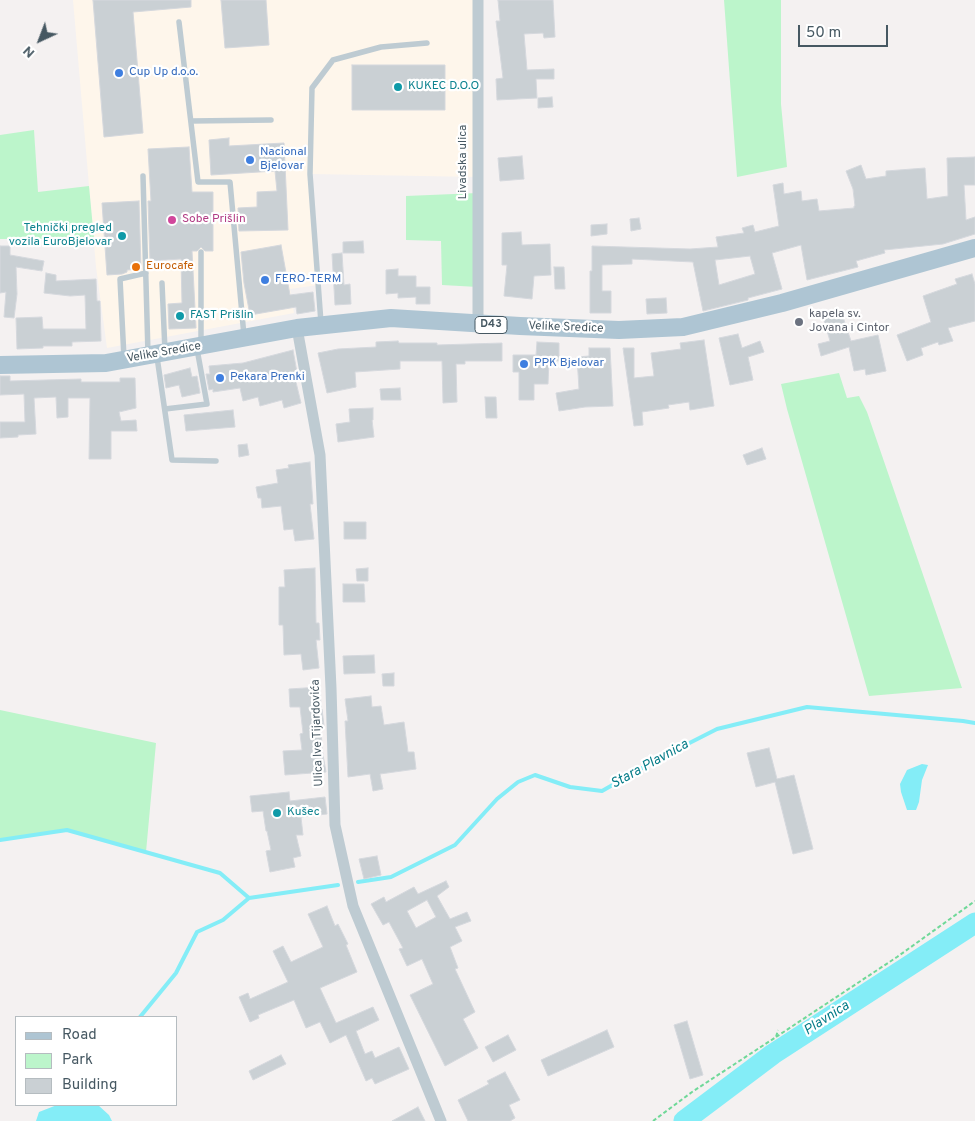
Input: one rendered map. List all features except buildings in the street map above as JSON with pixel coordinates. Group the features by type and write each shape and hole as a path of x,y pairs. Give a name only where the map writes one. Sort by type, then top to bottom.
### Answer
{"main road":[{"name":"Velike Sredice","path":"0,365 106,363 298,328 392,318 619,330 683,326 782,303 975,248"}],"street":[{"name":"Livadska ulica","path":"478,0 478,324"},
{"name":"Ulica Ive Tijardovića","path":"298,328 320,455 331,688 335,825 353,906 441,1121"}],"lane":[{"path":"179,22 198,182 230,182 244,338"},
{"path":"321,325 310,174 312,88 332,60 381,47 427,43"},
{"path":"192,122 271,120"},
{"path":"143,176 146,273 172,460 216,461"},
{"path":"164,409 207,404 198,347 201,252"},
{"path":"124,360 120,278 146,273"},
{"path":"157,355 162,282"}],"path":[{"path":"653,1121 692,1092 897,957 975,901"},
{"path":"776,1037 778,1030"}],"shaded area":[{"path":"73,0 478,0 478,177 311,174 318,285 290,289 294,313 107,348 96,267"}],"green space":[{"path":"724,0 781,0 781,104 787,167 737,177"},
{"path":"34,130 38,192 89,186 94,239 0,239 0,135"},
{"path":"478,193 478,287 442,285 441,241 406,240 406,196"},
{"path":"839,373 847,398 859,396 867,412 962,688 869,696 781,384"},
{"path":"0,710 156,743 146,852 67,830 0,841"}],"water":[{"path":"922,764 928,765 922,780 919,802 916,810 907,810 900,784 907,770"},
{"path":"54,1106 99,1106 109,1115 112,1121 36,1121 39,1112"}],"waterway":[{"name":"Stara Plavnica","path":"358,882 391,877 455,845 497,799 518,782 535,775 570,787 602,791 658,759 717,729 807,707 975,723"},
{"path":"0,840 67,830 220,873 249,898"},
{"name":"Stara Plavnica","path":"141,1016 176,973 197,932 223,920 249,898 338,885"},
{"name":"Plavnica","path":"684,1121 773,1054 975,923"}],"place":[{"name":"Cup Up d.o.o.","path":"119,73"},
{"name":"KUKEC D.O.O","path":"398,87"},
{"name":"Nacional Bjelovar","path":"250,160"},
{"name":"Sobe Prišlin","path":"172,220"},
{"name":"Tehnički pregled vozila EuroBjelovar","path":"122,236"},
{"name":"Eurocafe","path":"136,267"},
{"name":"FERO-TERM","path":"265,280"},
{"name":"FAST Prišlin","path":"180,316"},
{"name":"kapela sv. Jovana i Cintor","path":"799,322"},
{"name":"PPK Bjelovar","path":"524,364"},
{"name":"Pekara Prenki","path":"220,378"},
{"name":"Kušec","path":"277,813"}]}
